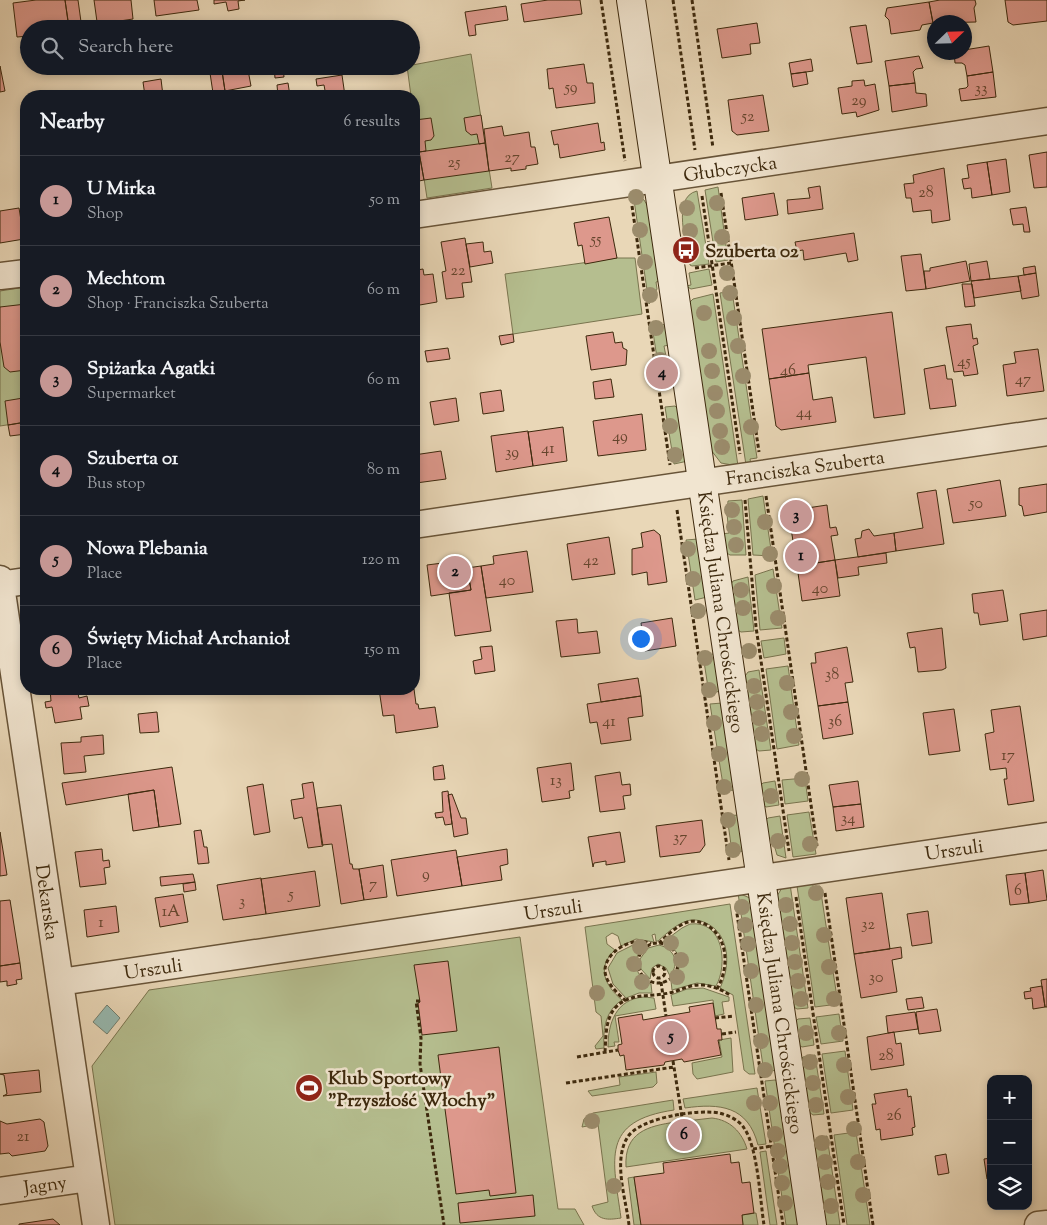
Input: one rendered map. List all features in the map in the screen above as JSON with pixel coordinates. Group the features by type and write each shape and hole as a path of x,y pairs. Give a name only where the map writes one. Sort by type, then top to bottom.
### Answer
{"street":[{"name":"Księdza Juliana Chrościckiego","path":"631,0 812,1225"},
{"name":"Głubczycka","path":"420,214 1047,121"},
{"path":"0,276 20,273"},
{"name":"Franciszka Szuberta","path":"420,524 1047,432"},
{"path":"0,583 20,581"},
{"name":"Dekarska","path":"0,583 96,1225"},
{"name":"Urszuli","path":"60,982 1047,836"},
{"name":"Jagny","path":"0,1191 89,1178"},
{"path":"1038,1225 1047,1224"}],"path":[{"path":"601,0 671,472"},
{"path":"673,0 707,172 731,263 760,458"},
{"path":"692,0 707,172 712,266 741,456"},
{"path":"687,270 731,263"},
{"path":"763,489 818,848"},
{"path":"745,496 756,628 790,860"},
{"path":"676,507 730,867"},
{"path":"824,892 873,1225"},
{"path":"795,894 844,1225"},
{"path":"735,903 783,1225"},
{"path":"626,1000 615,991 605,971 607,963 613,954 631,943 644,941 651,944 659,943 688,922 697,922 711,928 719,938 725,957 724,974 717,989"},
{"path":"651,944 642,951 638,966 646,979 660,981 674,974 678,962 676,954 671,948 659,943"},
{"path":"660,981 666,971 664,967 657,966 653,972 654,976 660,981 666,1016"},
{"path":"605,1052 609,1019 614,1009 626,1000 639,996 662,994 697,985 717,989 731,996"},
{"path":"420,1001 416,1001 421,1038 420,1064 444,1225"},
{"path":"715,1018 734,1016"},
{"path":"722,1034 736,1032"},
{"path":"577,1057 618,1050"},
{"path":"673,1061 684,1130"},
{"path":"566,1082 674,1067"},
{"path":"629,1225 621,1164 627,1138 634,1129 646,1122 681,1115 710,1112 730,1117 746,1130 753,1149 764,1225"},
{"path":"753,1149 772,1146"}],"green space":[{"path":"471,54 492,188 427,198 420,152 420,90 410,90 408,75 420,75 420,64"},
{"path":"718,187 728,260 716,262 705,190"},
{"path":"697,191 709,264 692,266 690,265 684,234 683,212 689,195"},
{"path":"633,193 644,200 649,208 661,281 656,282 657,289 649,304"},
{"path":"617,258 635,258 642,314 513,334 505,274"},
{"path":"709,269 712,285 691,289 686,286 691,285 689,273"},
{"path":"20,288 20,423 0,426 0,291"},
{"path":"732,291 757,458 750,459 751,464 746,465 720,293"},
{"path":"713,294 738,466 721,463 711,450 688,304 693,299"},
{"path":"667,324 670,345 664,346 667,362 658,364 652,326"},
{"path":"675,406 680,411 688,461 674,464 665,407"},
{"path":"763,496 772,556 753,555 748,499"},
{"path":"742,500 746,555 730,555 725,552 722,534 729,533 728,501"},
{"path":"698,539 707,597 695,600 686,540"},
{"path":"773,569 782,628 760,630 755,575"},
{"path":"748,577 754,631 741,632 736,629 730,586 733,581"},
{"path":"784,638 786,654 764,658 761,641"},
{"path":"714,654 720,691 709,694 703,655"},
{"path":"788,666 799,745 777,749 766,669"},
{"path":"759,670 771,750 759,751 754,748 743,679 748,672"},
{"path":"722,703 734,790 724,791 710,704"},
{"path":"805,778 808,801 785,804 782,780"},
{"path":"775,781 779,805 766,807 762,804 759,787 763,783"},
{"path":"809,812 816,854 793,857 787,815"},
{"path":"738,815 744,851 732,852 727,816"},
{"path":"780,816 786,858 777,855 773,841 767,842 764,822 768,818"},
{"path":"790,884 808,1008 797,1009 792,1006 777,896 782,888"},
{"path":"812,884 814,887 820,886 838,1004 815,1007 797,886"},
{"path":"738,893 750,898 776,1070 764,1073"},
{"path":"730,904 755,1074 749,1074 744,1070 733,995 720,988 724,979 727,961 724,943 714,928 696,920 689,920 679,924 658,941 656,941 655,934 652,935 654,942 636,939 621,946 618,936 612,933 606,937 607,944 615,950 609,956 606,963 605,976 611,989 622,1000 612,1009 606,1021 604,1048 596,1049 595,1046 603,1036 601,1016 596,1012 585,927"},
{"path":"690,924 701,925 710,929 716,936 722,956 720,977 716,986 697,983 672,990 671,981 678,971 679,959 674,949 663,942"},
{"name":"Klub Sportowy \"Przyszłość Włochy\"","path":"520,937 558,1209 575,1209 584,1225 115,1225 92,1066 149,990"},
{"path":"637,943 647,944 638,954 636,966 645,981 651,984 652,993 639,993 626,998 613,984 608,968 617,953"},
{"path":"659,945 672,953 675,966 670,976 666,968 658,964 652,968 650,979 641,969 640,959 648,948"},
{"path":"703,988 729,997 729,1001 722,1002 724,1014 715,1016 713,1000 673,1006 671,995 687,989"},
{"path":"654,998 656,1009 615,1016 619,1042 614,1042 615,1046 608,1047 612,1021 620,1007 634,999"},
{"path":"839,1014 843,1041 821,1044 816,1017"},
{"path":"810,1018 814,1045 802,1047 797,1044 794,1023 798,1019"},
{"path":"731,1038 733,1072 697,1079 693,1074 692,1063 722,1057 719,1040"},
{"path":"845,1051 853,1110 831,1113 822,1054"},
{"path":"815,1055 824,1114 813,1115 809,1112 800,1061 803,1057"},
{"path":"656,1072 657,1083 653,1087 592,1096 588,1091 620,1085 619,1077"},
{"path":"765,1081 778,1081 801,1225 786,1225"},
{"path":"757,1088 766,1144 758,1145 747,1122 731,1110 710,1106 685,1108 683,1099"},
{"path":"673,1100 674,1110 650,1115 633,1123 623,1133 617,1146 615,1161 621,1218 607,1219 600,1217 592,1206 608,1202 598,1124 582,1127 584,1119 593,1113"},
{"path":"712,1118 730,1124 742,1137 747,1149 626,1167 626,1155 629,1146 634,1138 647,1129 676,1122 679,1138 688,1136 686,1121"},
{"path":"856,1132 870,1225 847,1225 834,1135"},
{"path":"827,1136 840,1225 823,1225 813,1143 817,1138"},
{"path":"766,1151 777,1225 770,1225 760,1152"},
{"path":"634,1177 641,1225 634,1225 628,1178"},
{"path":"756,1213 758,1225 743,1225 742,1215"}],"water":[{"path":"107,1005 120,1018 107,1034 93,1022"}],"building":[{"path":"36,0 65,0 68,20 20,20 20,37 17,37 13,3"},
{"path":"65,0 78,0 81,20 68,20"},
{"path":"94,0 131,0 133,19 97,20"},
{"path":"154,0 197,0 199,10 156,16"},
{"path":"214,0 245,0 238,1 239,9 228,11 226,2 214,4"},
{"path":"548,0 580,0 582,14 524,22 521,4"},
{"path":"940,0 975,0 976,22 972,22 972,15 931,15 929,2"},
{"path":"1005,0 1047,0 1047,21 1013,25 1008,22"},
{"path":"929,2 931,15 927,15 927,24 922,25 920,30 891,34 889,20 885,16 887,8"},
{"path":"506,6 508,20 475,25 476,35 469,36 465,12"},
{"path":"757,23 760,43 750,44 751,54 722,58 717,29"},
{"path":"866,25 872,62 857,64 850,27"},
{"path":"989,46 993,72 967,76 965,65 955,63 955,60 972,60 972,49"},
{"path":"919,56 923,68 916,69 913,72 915,83 889,86 885,61"},
{"path":"811,59 813,71 791,74 789,63"},
{"path":"584,64 587,83 593,83 595,103 556,108 553,88 549,89 547,69"},
{"path":"0,66 5,91 0,92"},
{"path":"806,72 808,84 793,87 791,74"},
{"path":"993,72 996,97 961,101 959,89 968,86 967,76"},
{"path":"210,75 223,75 225,90 213,90"},
{"path":"223,75 249,75 251,86 225,90"},
{"path":"275,75 284,75 284,77 275,78"},
{"path":"342,75 344,90 325,90 324,85 317,86 316,79"},
{"path":"161,79 162,90 144,90 143,82"},
{"path":"864,80 865,86 875,84 879,110 857,117 856,112 842,114 838,88 852,86 852,81"},
{"path":"288,83 289,90 277,90 277,85"},
{"path":"915,83 916,93 926,94 927,106 892,112 889,86"},
{"path":"763,95 769,131 737,135 732,131 728,100"},
{"path":"481,115 485,143 479,144 477,134 471,135 466,131 464,118"},
{"path":"431,118 434,136 431,140 425,141 426,151 420,152 420,119"},
{"path":"598,123 601,143 604,142 605,150 560,158 558,144 554,145 551,131"},
{"path":"502,126 504,136 529,132 531,147 535,147 538,164 526,166 526,169 511,171 511,168 489,171 484,129"},
{"path":"485,143 489,171 424,180 420,152"},
{"path":"1047,152 1047,187 1034,188 1029,155"},
{"path":"420,158 424,180 420,181"},
{"path":"1006,159 1010,192 992,195 987,162"},
{"path":"987,162 992,195 972,198 971,188 964,189 962,179 969,178 967,165"},
{"path":"944,168 950,220 932,223 931,210 913,212 911,198 906,198 904,184 914,183 913,175"},
{"path":"820,186 823,209 788,214 787,200 810,198 808,188"},
{"path":"774,193 778,215 745,220 742,198"},
{"path":"1026,207 1030,232 1024,232 1023,224 1013,225 1010,209"},
{"path":"19,208 20,240 0,243 0,211"},
{"path":"609,217 617,258 585,264 582,245 578,246 574,223"},
{"path":"854,233 858,260 848,262 846,253 804,260 803,250 797,251 795,242"},
{"path":"465,238 472,282 462,283 464,297 446,299 442,272 446,271 441,242"},
{"path":"483,242 484,252 491,251 493,263 470,267 466,244"},
{"path":"921,254 926,289 906,291 901,256"},
{"path":"966,261 970,281 926,289 924,271 930,271 930,268"},
{"path":"987,261 990,279 971,281 969,264"},
{"path":"1035,266 1036,273 1024,275 1023,268"},
{"path":"423,269 424,275 433,274 437,302 420,305 420,270"},
{"path":"1036,273 1039,296 1022,299 1018,276"},
{"path":"1018,276 1021,291 974,298 971,281"},
{"path":"962,284 972,284 975,306 965,307"},
{"path":"20,305 20,371 10,372 4,367 0,342 0,307"},
{"path":"892,312 905,414 874,418 866,357 808,365 809,373 769,379 762,329"},
{"path":"971,324 973,339 977,338 978,344 973,346 978,374 964,376 963,371 954,372 946,327"},
{"path":"613,332 615,343 622,342 623,348 627,350 626,365 591,370 586,336"},
{"path":"513,334 514,342 501,345 499,336"},
{"path":"448,348 450,359 427,362 425,351"},
{"path":"1038,349 1044,391 1007,396 1003,365 1016,363 1014,352"},
{"path":"945,365 947,379 952,379 956,406 930,409 924,369"},
{"path":"809,373 813,400 832,397 836,422 781,430 776,426 769,379"},
{"path":"611,379 614,397 595,399 593,382"},
{"path":"501,390 504,411 483,414 480,393"},
{"path":"20,398 20,423 8,425 5,401"},
{"path":"456,398 459,421 434,425 430,402"},
{"path":"642,414 646,450 598,456 593,421"},
{"path":"20,423 20,435 10,436 8,425"},
{"path":"563,427 567,461 533,466 528,432"},
{"path":"528,431 533,466 496,472 491,436"},
{"path":"441,451 446,479 420,482 420,454"},
{"path":"1000,480 1006,516 953,523 947,489"},
{"path":"1047,484 1047,512 1024,516 1022,506 1019,505 1019,488"},
{"path":"936,490 944,544 896,551 894,533 923,528 917,493"},
{"path":"827,505 830,528 836,527 838,535 831,536 835,560 797,566 789,516 794,510"},
{"path":"869,529 874,536 894,533 896,551 858,557 855,539 861,538 862,531"},
{"path":"654,530 660,535 667,582 648,585 647,572 632,575 632,549 643,547 641,533"},
{"path":"609,537 615,574 572,580 567,544"},
{"path":"527,551 533,592 486,598 481,566 494,564 493,556"},
{"path":"886,553 887,563 858,567 859,575 838,578 835,560"},
{"path":"466,560 471,590 431,596 427,565"},
{"path":"835,560 840,596 802,601 797,566"},
{"path":"481,566 491,631 455,636 449,593 471,590 467,568"},
{"path":"1003,590 1008,621 980,625 978,613 974,613 972,594"},
{"path":"1047,610 1047,636 1023,640 1020,614"},
{"path":"672,618 676,646 645,651 641,623"},
{"path":"577,619 578,633 597,631 600,653 561,657 556,621"},
{"path":"942,628 946,668 918,672 915,647 910,648 907,633"},
{"path":"492,646 495,671 475,674 473,661 482,659 480,647"},
{"path":"847,647 853,682 845,683 848,702 818,706 811,663 816,663 815,653"},
{"path":"638,678 641,696 601,702 598,684"},
{"path":"50,695 78,695 79,698 87,696 89,706 80,707 82,719 55,723 52,707 46,708 45,702 51,701"},
{"path":"380,695 415,695 419,709 435,707 438,727 396,733 394,715 383,716"},
{"path":"641,696 643,716 628,718 631,740 601,744 597,722 590,723 587,704"},
{"path":"848,702 853,734 823,739 818,706"},
{"path":"1020,706 1034,801 1008,805 1004,779 1007,779 1006,768 990,770 985,734 994,732 991,710"},
{"path":"954,709 960,751 929,755 923,713"},
{"path":"157,712 159,732 140,733 138,714"},
{"path":"103,735 104,754 84,756 86,772 64,774 61,743 81,742 81,737"},
{"path":"571,763 574,790 569,791 570,798 542,802 537,768"},
{"path":"443,765 445,779 434,780 433,767"},
{"path":"172,767 181,824 159,827 154,790 66,805 62,783"},
{"path":"620,772 622,785 630,784 631,795 623,796 625,809 600,812 595,776"},
{"path":"858,781 861,804 833,807 829,785"},
{"path":"313,782 323,846 308,848 302,817 294,819 291,800 304,798 302,784"},
{"path":"263,784 270,832 254,835 247,787"},
{"path":"154,790 159,827 133,831 128,794"},
{"path":"448,791 452,824 445,825 443,817 436,818 435,813 443,812 442,792"},
{"path":"452,794 461,818 466,818 468,834 454,837 448,795"},
{"path":"861,804 864,827 836,831 833,807"},
{"path":"341,805 350,864 352,864 353,869 359,869 364,900 341,904 332,844 322,845 317,808"},
{"path":"702,820 705,845 700,852 660,857 656,826"},
{"path":"201,830 204,847 207,847 209,863 198,864 194,831"},
{"path":"0,832 7,875 0,876"},
{"path":"620,832 625,862 606,865 606,861 594,863 593,867 588,837"},
{"path":"102,849 103,861 109,860 110,867 104,868 106,884 80,887 75,852"},
{"path":"507,849 508,864 500,866 502,880 462,886 457,857"},
{"path":"456,850 462,886 397,896 391,860"},
{"path":"383,865 387,897 364,900 359,869"},
{"path":"1043,870 1047,900 1029,903 1025,873"},
{"path":"315,871 320,906 266,914 261,879"},
{"path":"1025,873 1029,903 1010,905 1006,875"},
{"path":"193,874 195,882 161,886 160,877"},
{"path":"261,878 266,914 223,920 217,885"},
{"path":"195,882 196,890 184,892 183,884"},
{"path":"882,893 890,949 854,954 846,898"},
{"path":"183,894 188,922 160,927 155,898"},
{"path":"10,900 20,963 0,966 0,901"},
{"path":"116,906 119,932 87,937 84,910"},
{"path":"928,911 932,943 912,946 907,914"},
{"path":"901,947 902,958 892,960 897,992 861,998 854,954"},
{"path":"448,961 457,1031 422,1035 418,1003 420,1002 414,965"},
{"path":"20,963 22,979 16,980 17,984 7,986 7,981 0,982 0,966"},
{"path":"1047,979 1047,1007 1045,1007 1041,980"},
{"path":"1042,986 1045,1007 1033,1009 1032,998 1025,999 1024,992 1031,991 1030,988"},
{"path":"922,997 924,1008 908,1010 906,999"},
{"path":"713,1003 717,1029 721,1029 722,1040 718,1040 721,1055 684,1062 682,1059 665,1062 664,1065 626,1070 624,1055 620,1056 618,1050 618,1045 622,1044 618,1018 642,1014 643,1020 690,1012 689,1007"},
{"path":"937,1009 941,1031 919,1034 916,1012"},
{"path":"915,1012 918,1029 888,1033 886,1016"},
{"path":"894,1032 896,1044 901,1043 904,1065 871,1070 867,1037"},
{"path":"499,1047 516,1193 490,1196 489,1190 456,1194 438,1055"},
{"path":"39,1070 41,1092 3,1096 7,1094 4,1075 0,1074"},
{"path":"907,1089 908,1097 911,1096 915,1127 912,1128 913,1135 881,1140 880,1129 876,1130 872,1104 876,1104 874,1094"},
{"path":"40,1119 44,1122 48,1146 45,1151 12,1156 9,1153 0,1154 0,1121 7,1124"},
{"path":"730,1154 731,1163 739,1162 742,1183 750,1182 754,1213 742,1215 743,1225 641,1225 634,1177 664,1173 663,1163"},
{"path":"946,1154 949,1173 938,1175 935,1156"},
{"path":"984,1159 987,1159 987,1179"},
{"path":"533,1195 535,1216 460,1223 458,1203"},
{"path":"53,1219 60,1225 19,1225 19,1224"}],"place":[{"name":"Szuberta 02","path":"686,250"},
{"name":"Szuberta 01","path":"662,373"},
{"name":"Spiżarka Agatki","path":"796,516"},
{"name":"U Mirka","path":"801,556"},
{"name":"Mechtom","path":"455,572"},
{"name":"Nowa Plebania","path":"671,1037"},
{"name":"Klub Sportowy \"Przyszłość Włochy\"","path":"309,1088"},
{"name":"Święty Michał Archanioł","path":"684,1135"}]}
